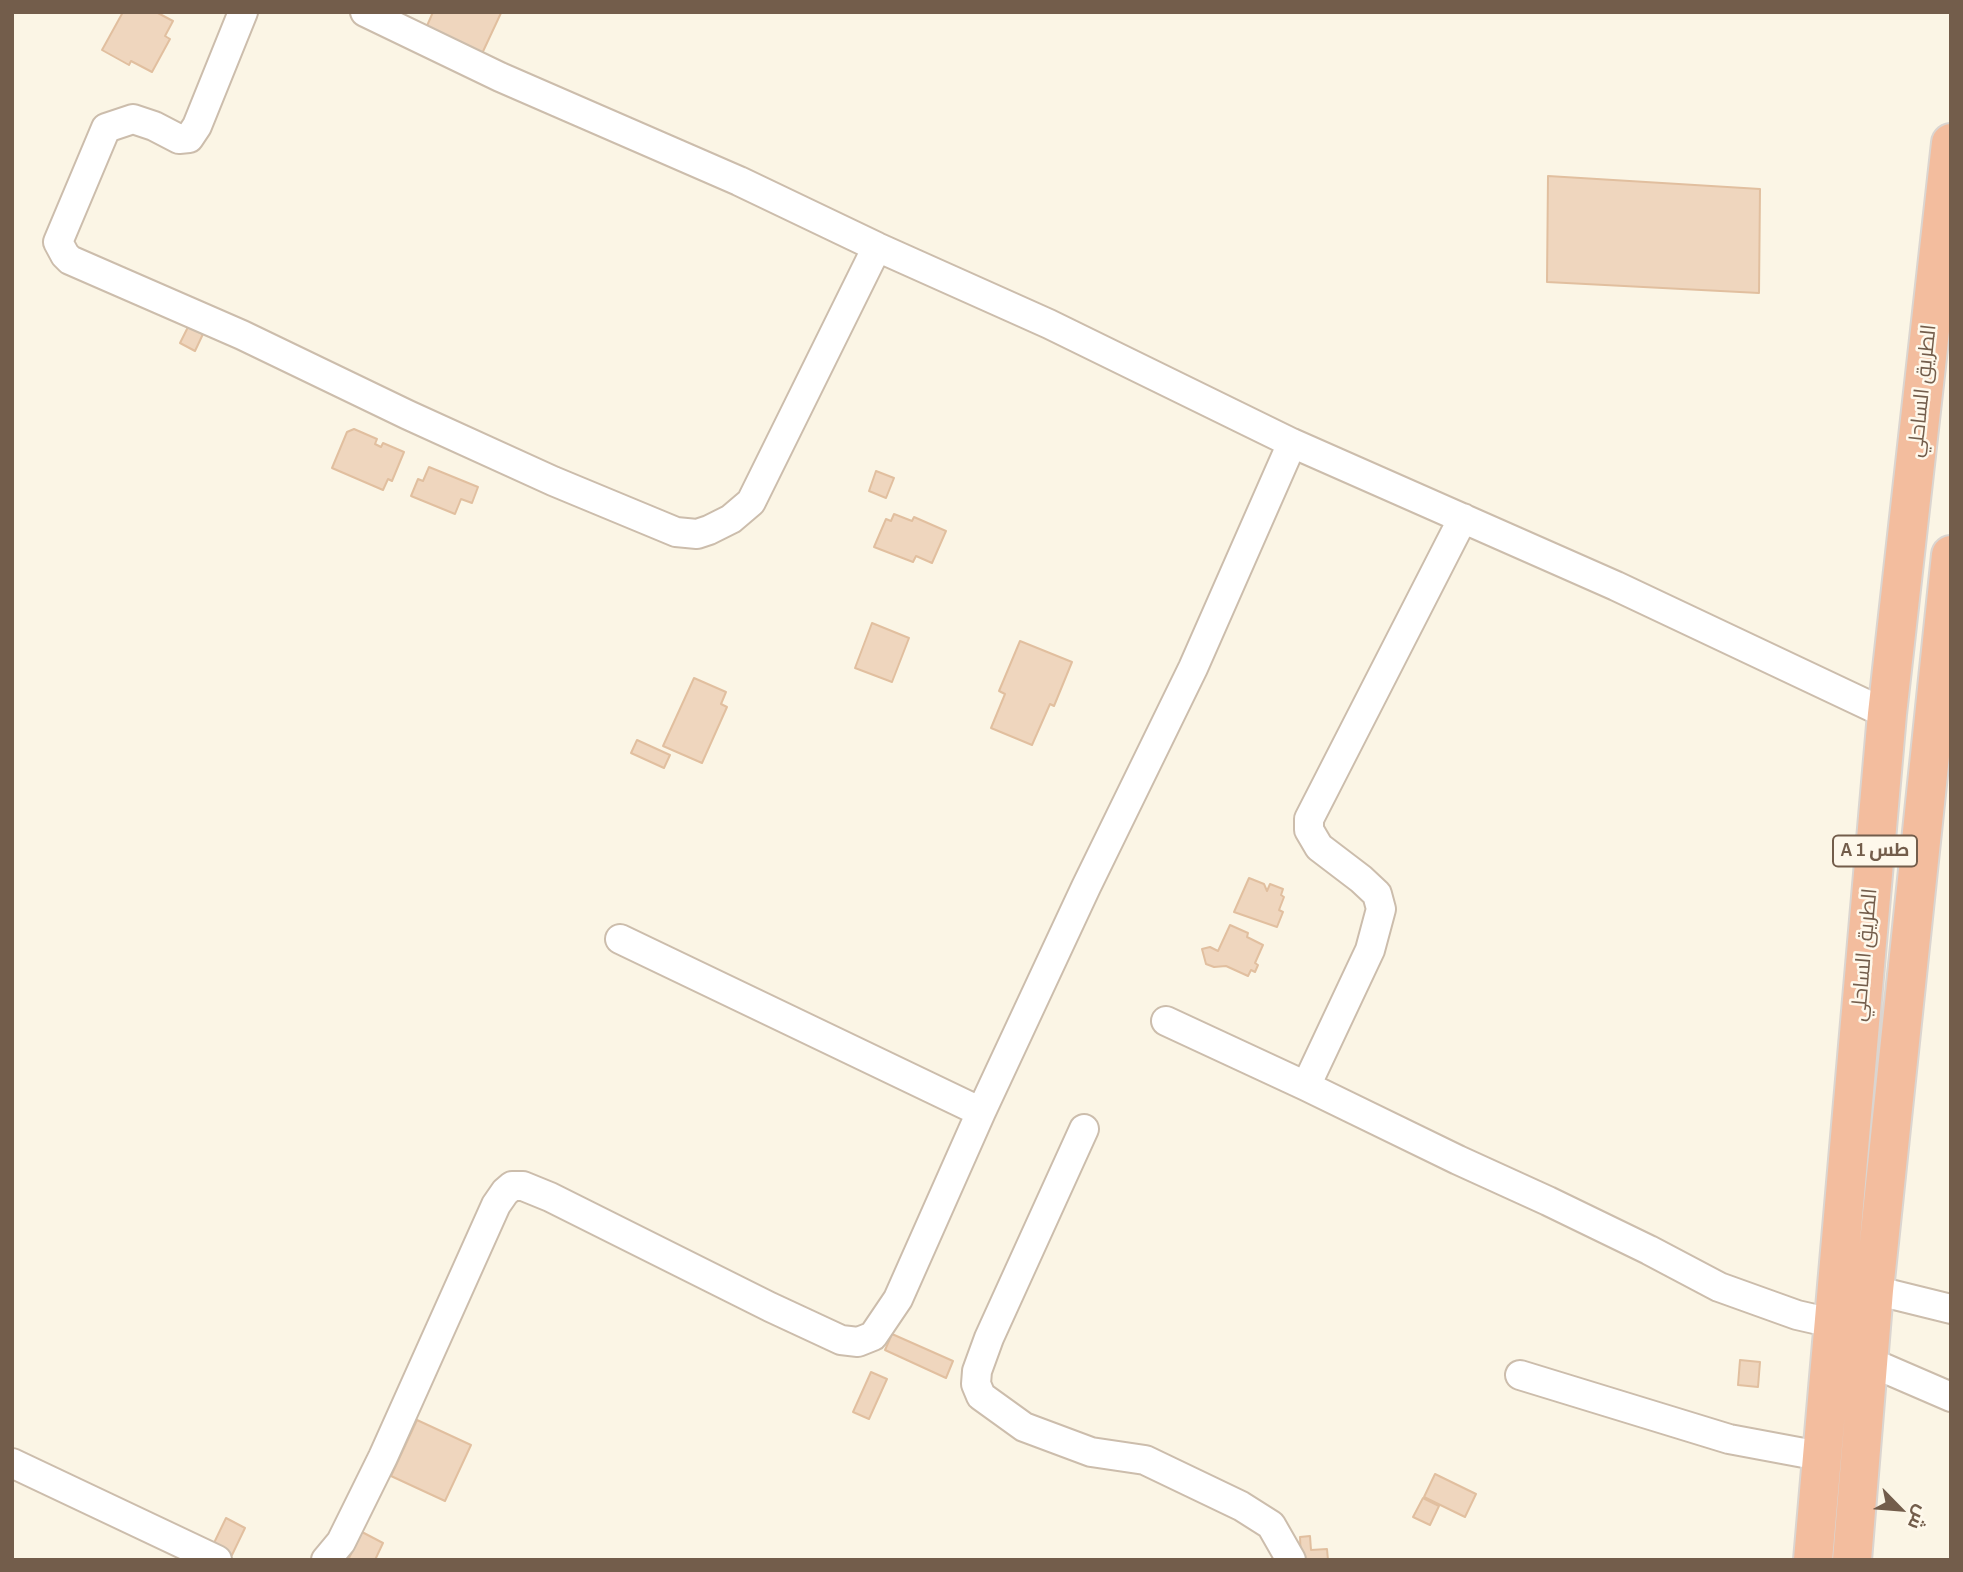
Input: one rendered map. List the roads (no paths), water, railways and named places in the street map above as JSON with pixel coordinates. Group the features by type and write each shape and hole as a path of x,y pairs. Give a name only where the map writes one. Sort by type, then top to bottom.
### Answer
{"highway":[{"name":"الطريق الساحلي","path":"1812,1560 1887,714 1951,143"},
{"name":"الطريق الساحلي","path":"1852,1560 1874,1290 1951,555"}],"street":[{"path":"243,12 197,126 189,138 179,139 133,119 106,128 58,242 65,256 253,340 553,481 676,532 697,534 709,530 731,519 751,502 877,247"},
{"path":"365,12 500,77 739,181 877,247 1049,324 1292,443 1616,586 1887,714"},
{"path":"326,1560 341,1542 383,1457 496,1205 512,1186 523,1186 550,1197 841,1340 858,1342 873,1336 898,1299 981,1112 1192,668 1292,443"},
{"path":"1306,1086 1370,950 1381,909 1377,894 1319,847 1309,830 1309,819 1463,518"},
{"path":"620,939 981,1112"},
{"path":"1166,1021 1627,1239 1719,1287 1797,1315 1832,1323"},
{"path":"1084,1129 989,1338 977,1371 976,1384 981,1396 1024,1426 1091,1452 1145,1460 1241,1506 1271,1525 1291,1560"},
{"path":"1874,1290 1951,1309"},
{"path":"1870,1362 1951,1397"},
{"path":"1520,1375 1729,1439 1821,1456"},
{"path":"12,1463 204,1557"}]}
